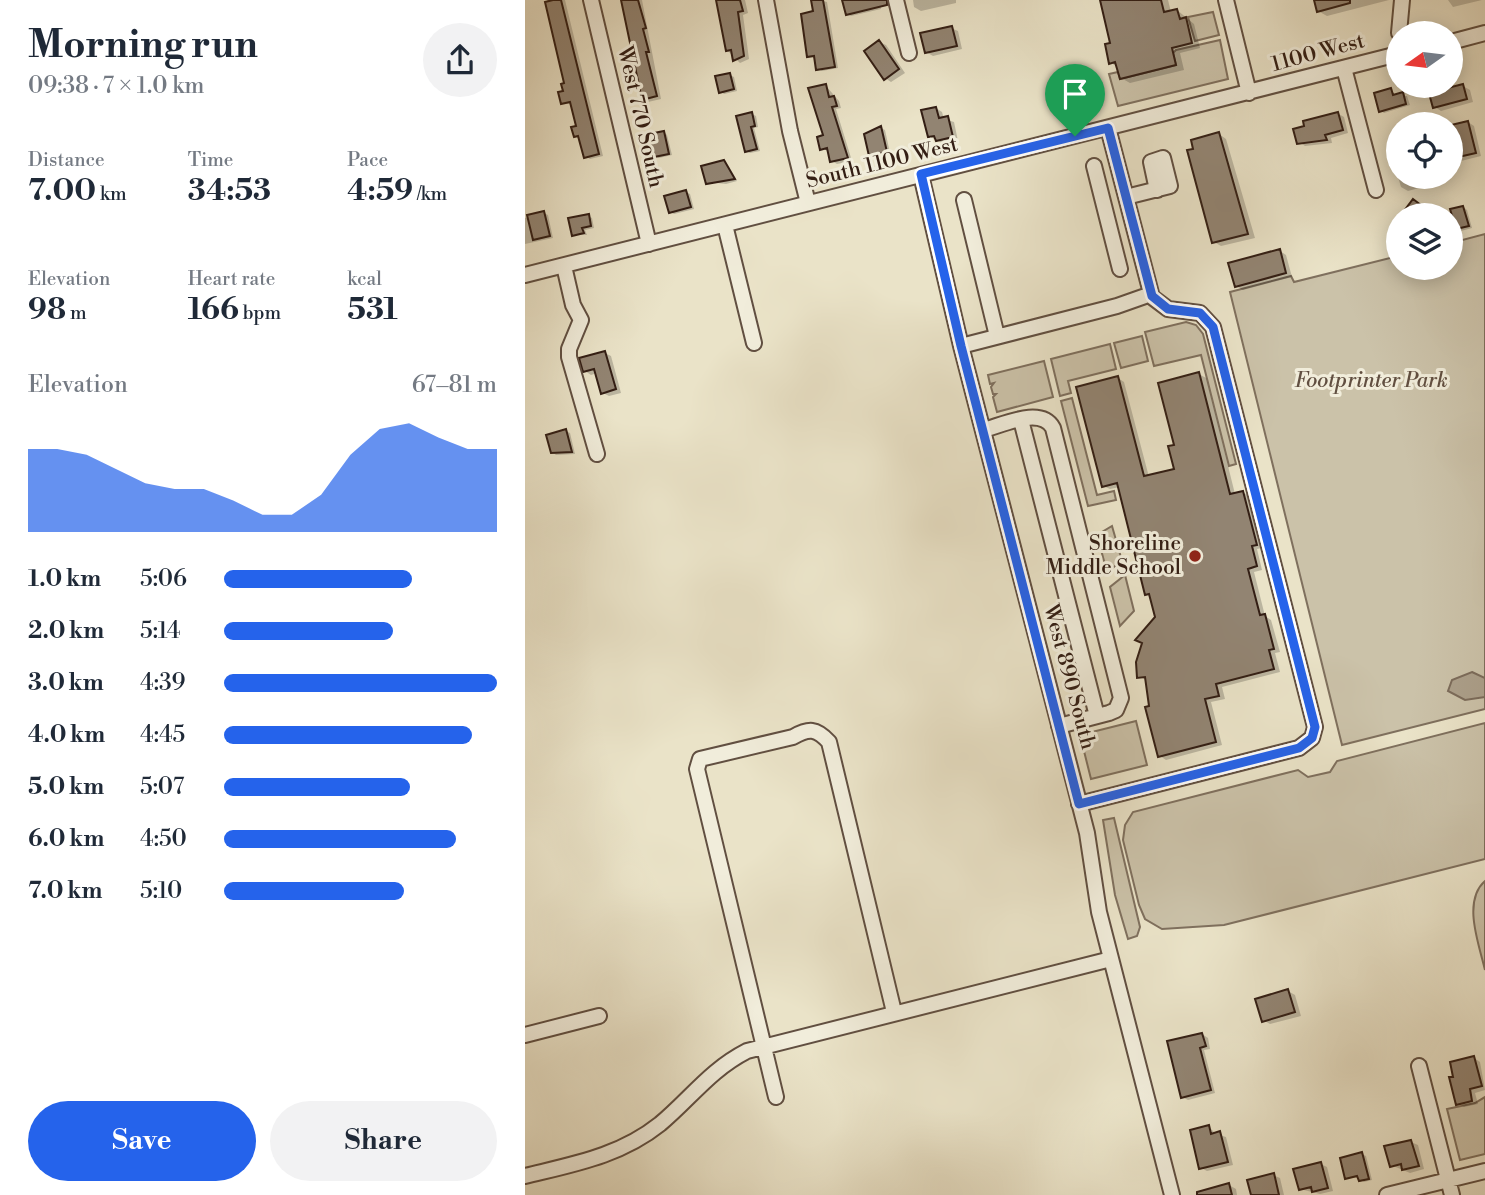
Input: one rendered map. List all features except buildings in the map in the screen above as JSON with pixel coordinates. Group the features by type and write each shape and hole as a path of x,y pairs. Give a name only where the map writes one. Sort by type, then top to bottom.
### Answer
{"street":[{"name":"West 770 South","path":"591,0 649,244"},
{"path":"766,0 790,131 808,203"},
{"path":"896,0 909,52"},
{"path":"1226,0 1249,93"},
{"path":"1400,21 1402,0"},
{"path":"1463,39 1485,33"},
{"name":"1100 West","path":"1249,93 1386,57"},
{"path":"1344,68 1376,190"},
{"name":"South 1100 West","path":"525,275 1249,93"},
{"path":"1079,804 1299,748 1309,742 1314,733 1314,720 1213,327 1200,313 1168,309 1151,294 1108,128"},
{"path":"1094,166 1120,269"},
{"name":"West 890 South","path":"921,174 961,346 1079,804 1111,960 1172,1195"},
{"path":"1126,197 1157,190"},
{"path":"964,200 997,336"},
{"path":"725,225 754,342"},
{"path":"1112,236 1135,230"},
{"path":"564,266 573,305 581,320 569,349 569,357 597,454"},
{"path":"961,346 1117,306 1151,294"},
{"path":"983,430 1038,417 1051,423 1070,492 1121,698 1116,710 1059,726"},
{"path":"1021,421 1097,716"},
{"path":"776,1097 697,769 700,759 706,755 793,737 807,729 819,731 829,742 894,1012"},
{"path":"525,1176 597,1159 624,1148 660,1124 721,1064 747,1051 894,1012 1111,960"},
{"path":"525,1035 599,1016"},
{"path":"1419,1066 1452,1195"},
{"path":"1387,1195 1485,1171"}],"green space":[{"path":"1213,12 1219,35 1195,41 1188,17"},
{"path":"1220,40 1228,79 1118,106 1109,74 1118,72 1120,79 1176,65 1173,53 1176,50"},
{"name":"Footprinter Park","path":"1485,234 1485,709 1342,745 1230,292 1291,276 1294,282 1386,259 1386,280 1463,280 1463,240"},
{"path":"1186,322 1196,325 1203,334 1236,464 1229,466 1201,355 1154,366 1145,332"},
{"path":"1142,336 1148,361 1121,368 1114,343"},
{"path":"1110,344 1116,369 1068,381 1071,393 1060,396 1051,359"},
{"path":"1044,361 1053,397 997,412 993,397 996,394 993,394 991,387 994,383 990,384 988,375"},
{"path":"1072,398 1097,495 1114,491 1116,500 1088,506 1061,401"},
{"path":"1112,526 1122,561 1107,572 1097,535"},
{"path":"1125,575 1134,611 1120,626 1110,587"},
{"path":"1136,721 1147,765 1091,779 1080,735"},
{"path":"1485,723 1485,859 1224,925 1162,929 1145,919 1123,840 1125,825 1133,812 1298,770 1308,777 1330,772 1337,761"},
{"path":"1114,818 1140,927 1137,936 1128,939 1115,895 1103,820"},
{"path":"1485,881 1485,970 1473,911 1478,890"},
{"path":"1485,1097 1485,1154 1460,1160 1447,1109 1475,1103"}],"shaded area":[{"path":"1472,672 1485,678 1485,697 1465,700 1448,691 1452,680"}],"place":[{"name":"Shoreline Middle School","path":"1195,556"}],"route":[{"path":"1108,128 1152,296 1168,309 1200,313 1208,318 1213,327 1315,727 1309,742 1299,748 1079,804 961,346 921,174 1075,136 1108,128"}]}
